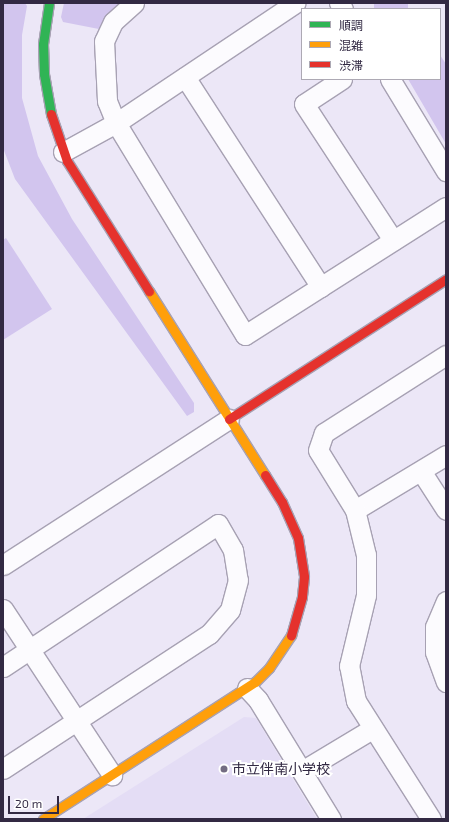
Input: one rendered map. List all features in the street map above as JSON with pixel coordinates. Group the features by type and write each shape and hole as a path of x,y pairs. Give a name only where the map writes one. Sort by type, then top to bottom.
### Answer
{"street":[{"path":"43,819 247,688 269,668 291,635 302,597 304,577 298,538 292,519 230,419 82,188 64,152 48,104 44,74 43,44 49,3"},
{"path":"134,3 113,22 104,41 108,101 116,123 245,336 446,207"},
{"path":"64,152 116,123 295,3"},
{"path":"185,77 321,287"},
{"path":"340,80 304,104 393,240"},
{"path":"391,80 446,171"},
{"path":"3,565 446,279"},
{"path":"431,819 372,729 356,701 349,666 366,594 366,555 355,510 318,450 324,433 446,355"},
{"path":"355,510 446,455"},
{"path":"421,470 446,510"},
{"path":"3,667 218,524 233,550 238,580 230,610 209,634 3,769"},
{"path":"446,600 435,627 435,652 446,682"},
{"path":"3,610 112,775"},
{"path":"247,688 258,700 332,819"},
{"path":"302,771 372,729"}],"shaded area":[{"path":"3,3 25,3 27,6 22,35 22,98 38,156 72,219 194,403 194,412 187,416 15,179 3,148"},
{"path":"64,3 125,3 104,30 63,22 61,17"},
{"path":"374,3 408,3 408,8 374,8"},
{"path":"441,56 446,64 446,144 409,80 441,80"},
{"path":"6,238 52,309 3,340 3,240"},
{"name":"市立伴南小学校","path":"244,717 256,718 317,819 83,819"}],"traffic: fast":[{"path":"49,3 43,44 44,74 51,114"}],"traffic: slow":[{"path":"149,291 265,475"},
{"path":"43,819 255,682 269,668 291,635"}],"traffic: jam":[{"path":"51,114 67,161 149,291"},
{"path":"229,419 446,279"},
{"path":"265,475 282,502 298,538 304,577 302,597 291,635"}],"place":[{"name":"市立伴南小学校","path":"224,769"}]}
